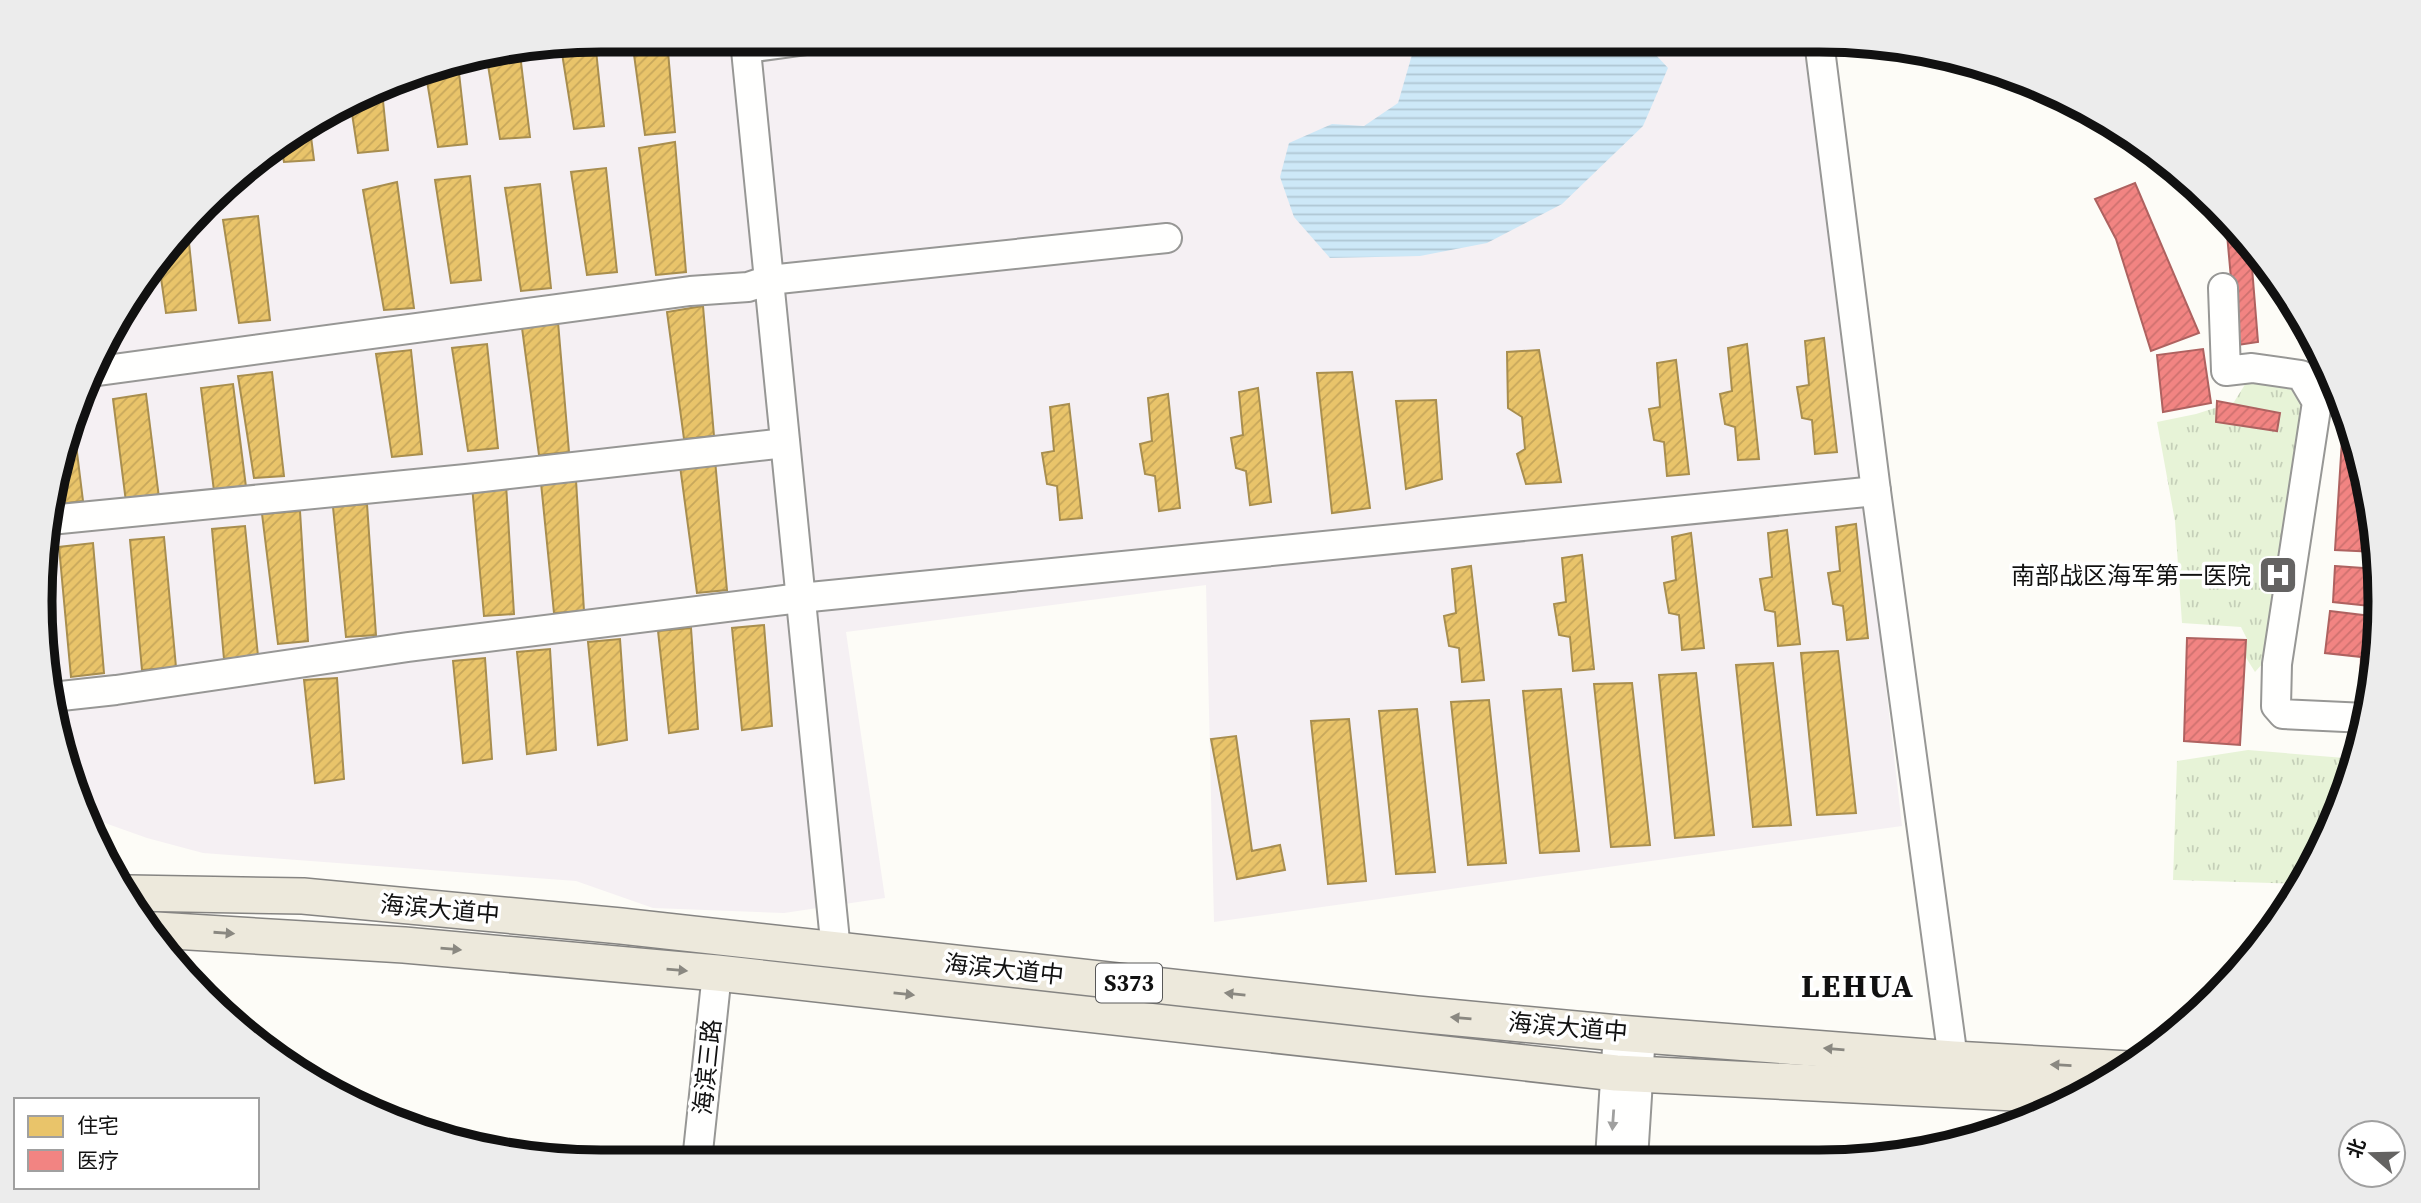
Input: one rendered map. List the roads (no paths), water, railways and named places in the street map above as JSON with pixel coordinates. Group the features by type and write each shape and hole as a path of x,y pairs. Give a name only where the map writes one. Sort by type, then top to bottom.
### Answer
{"main road":[{"name":"海滨大道中","path":"136,893 303,896 621,926 1416,1014 1954,1059 2109,1068"},
{"name":"海滨大道中","path":"162,930 404,945 718,974 1627,1073 2059,1095"}],"street":[{"path":"747,52 836,951"},
{"path":"1820,52 1876,491 1954,1059"},
{"path":"104,370 690,290 748,286 769,280 1167,238"},
{"path":"2223,288 2226,371 2252,368 2301,375 2317,401 2277,664 2276,706 2283,714 2356,718"},
{"path":"59,519 466,479 785,443"},
{"path":"61,696 800,598 1876,491"},
{"name":"海滨三路","path":"698,1150 718,974"},
{"path":"1612,1150 1627,1073 1630,1033"},
{"path":"1627,1073 1632,1150"}],"water":[{"path":"1413,52 1653,52 1668,68 1643,126 1562,204 1487,243 1420,256 1330,258 1294,217 1280,177 1289,143 1332,124 1364,126 1398,103"}],"place":[{"name":"南部战区海军第一医院","path":"2278,575"}],"district":[{"name":"LEHUA","path":"1858,986"}]}
